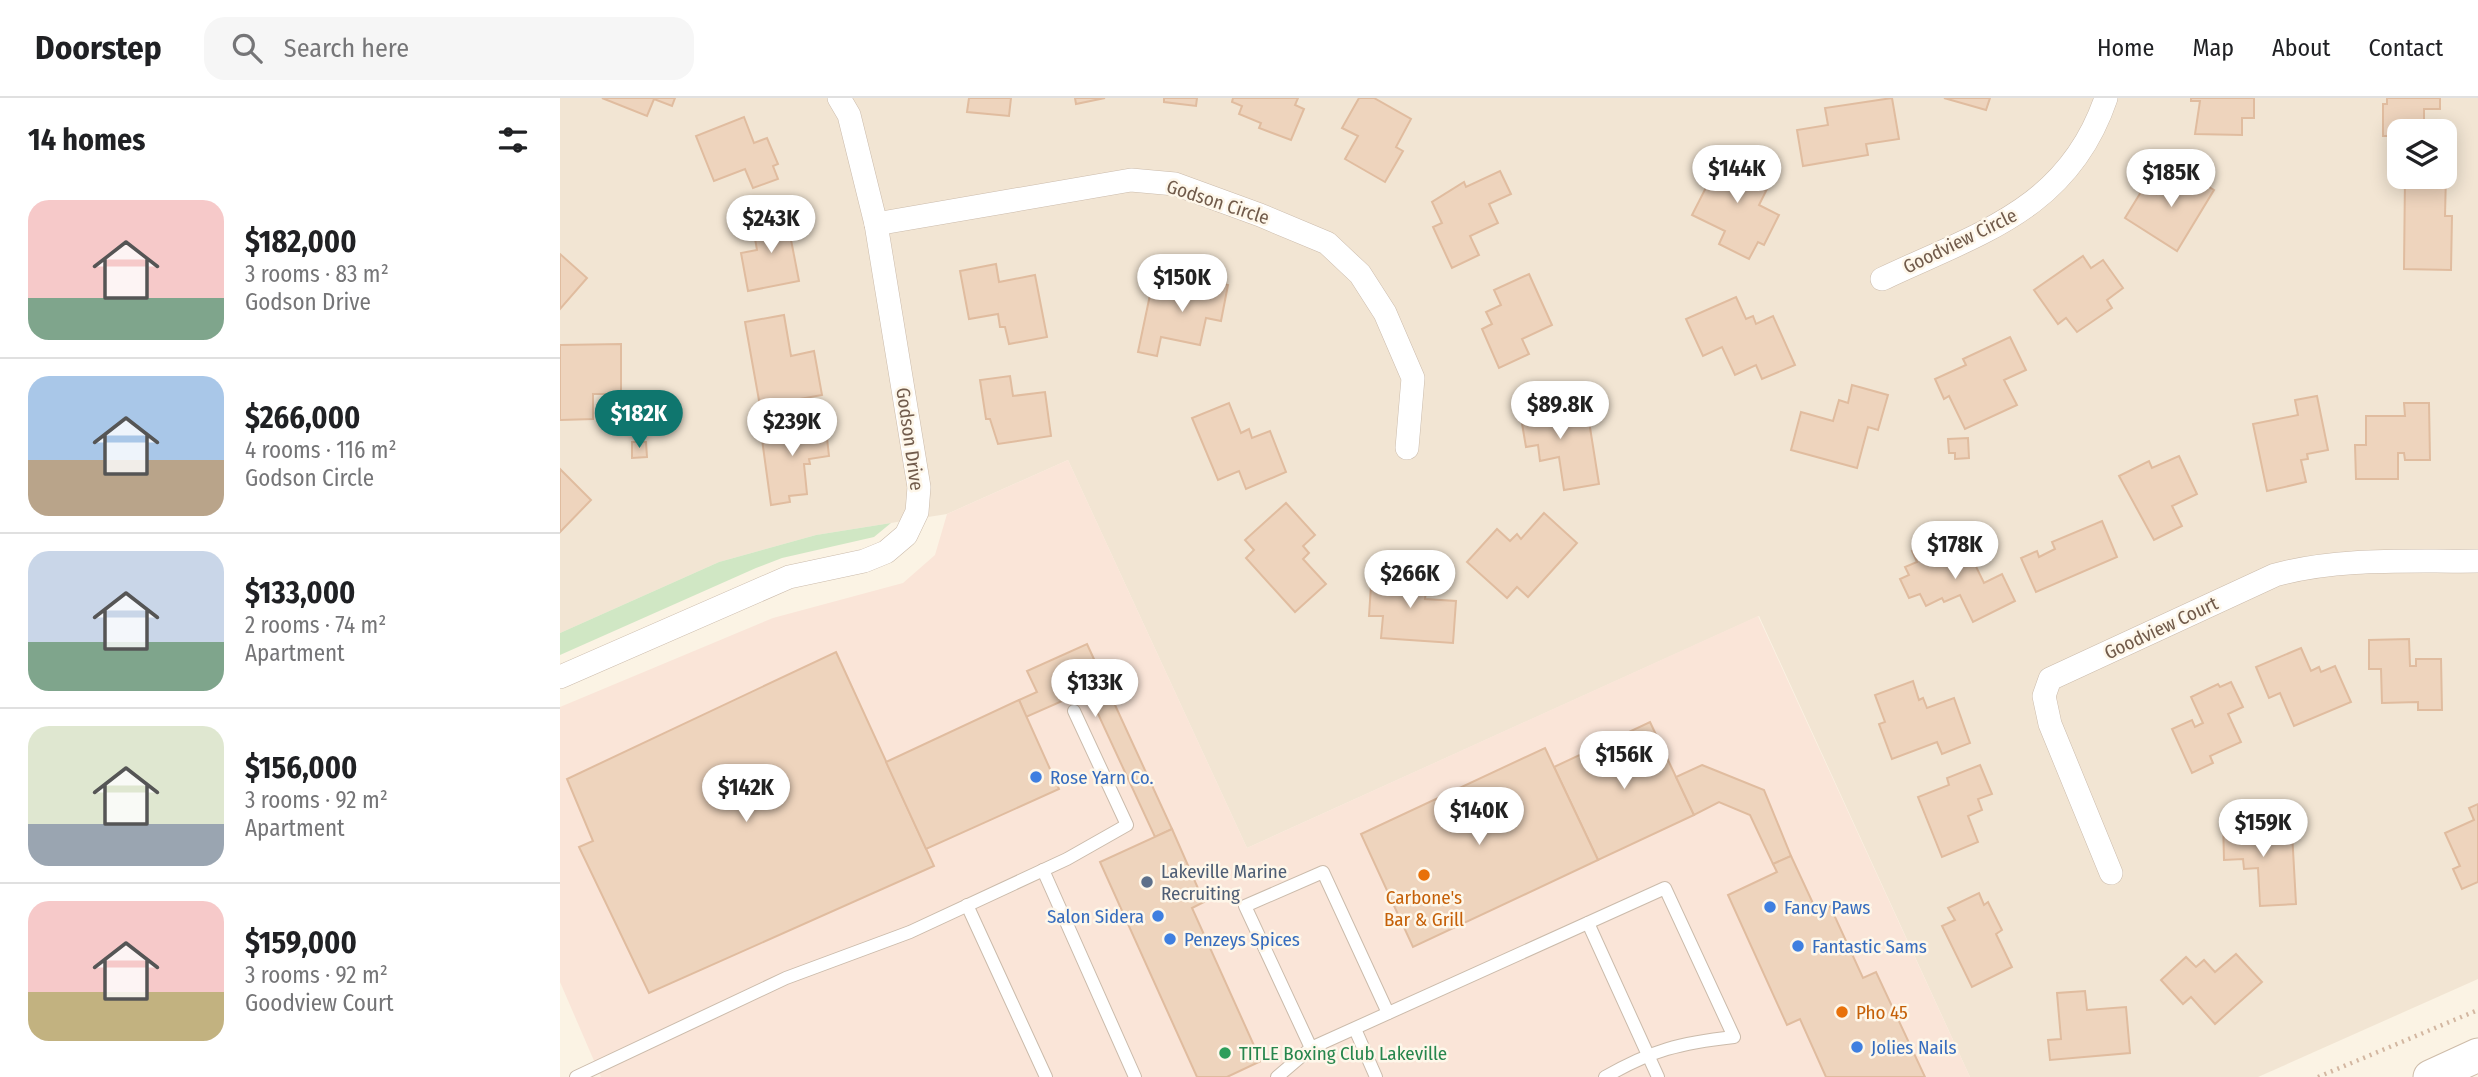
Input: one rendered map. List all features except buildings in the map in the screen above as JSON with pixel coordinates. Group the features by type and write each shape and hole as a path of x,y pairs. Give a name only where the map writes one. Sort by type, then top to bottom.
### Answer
{"main road":[{"path":"2430,1077 2478,1055"}],"street":[{"name":"Godson Drive","path":"560,677 789,578 875,557 906,535 917,512 919,487 876,225 849,115 839,98"},
{"name":"Goodview Circle","path":"1882,279 2010,218 2040,197 2067,172 2083,149 2106,98"},
{"name":"Godson Circle","path":"876,225 1131,180 1175,184 1327,243 1360,274 1385,313 1413,378 1407,448"},
{"name":"Goodview Court","path":"2111,873 2050,724 2044,696 2050,679 2275,576 2303,568 2334,563 2478,561"}],"lane":[{"path":"576,1077 786,978 910,932 1043,870 1127,825 1074,712"},
{"path":"1043,870 1135,1077"},
{"path":"1311,1048 1245,906 1322,872 1388,1013"},
{"path":"1277,1077 1311,1048 1665,888 1734,1037 1684,1044 1647,1054 1605,1077"},
{"path":"967,905 1046,1077"},
{"path":"1588,923 1658,1077"},
{"path":"1355,1029 1376,1077"}],"path":[{"path":"2318,1077 2478,1010"}],"shaded area":[{"path":"560,98 2478,98 2478,979 2258,1077 1970,1077 1759,616 1247,848 1068,460 947,514 816,535 719,562 560,633"},
{"path":"1068,460 1247,848 1758,616 1970,1077 601,1077 560,982 560,707 773,618 903,583 935,555 947,514"}],"green space":[{"path":"891,523 874,537 782,558 756,568 560,655 560,633 719,562 816,535"}],"place":[{"name":"Rose Yarn Co.","path":"1036,777"},
{"name":"Carbone's Bar & Grill","path":"1424,875"},
{"name":"Lakeville Marine Recruiting","path":"1147,882"},
{"name":"Fancy Paws","path":"1770,907"},
{"name":"Salon Sidera","path":"1158,916"},
{"name":"Penzeys Spices","path":"1170,939"},
{"name":"Fantastic Sams","path":"1798,946"},
{"name":"Pho 45","path":"1842,1012"},
{"name":"Jolies Nails","path":"1857,1047"},
{"name":"TITLE Boxing Club Lakeville","path":"1225,1053"}]}
